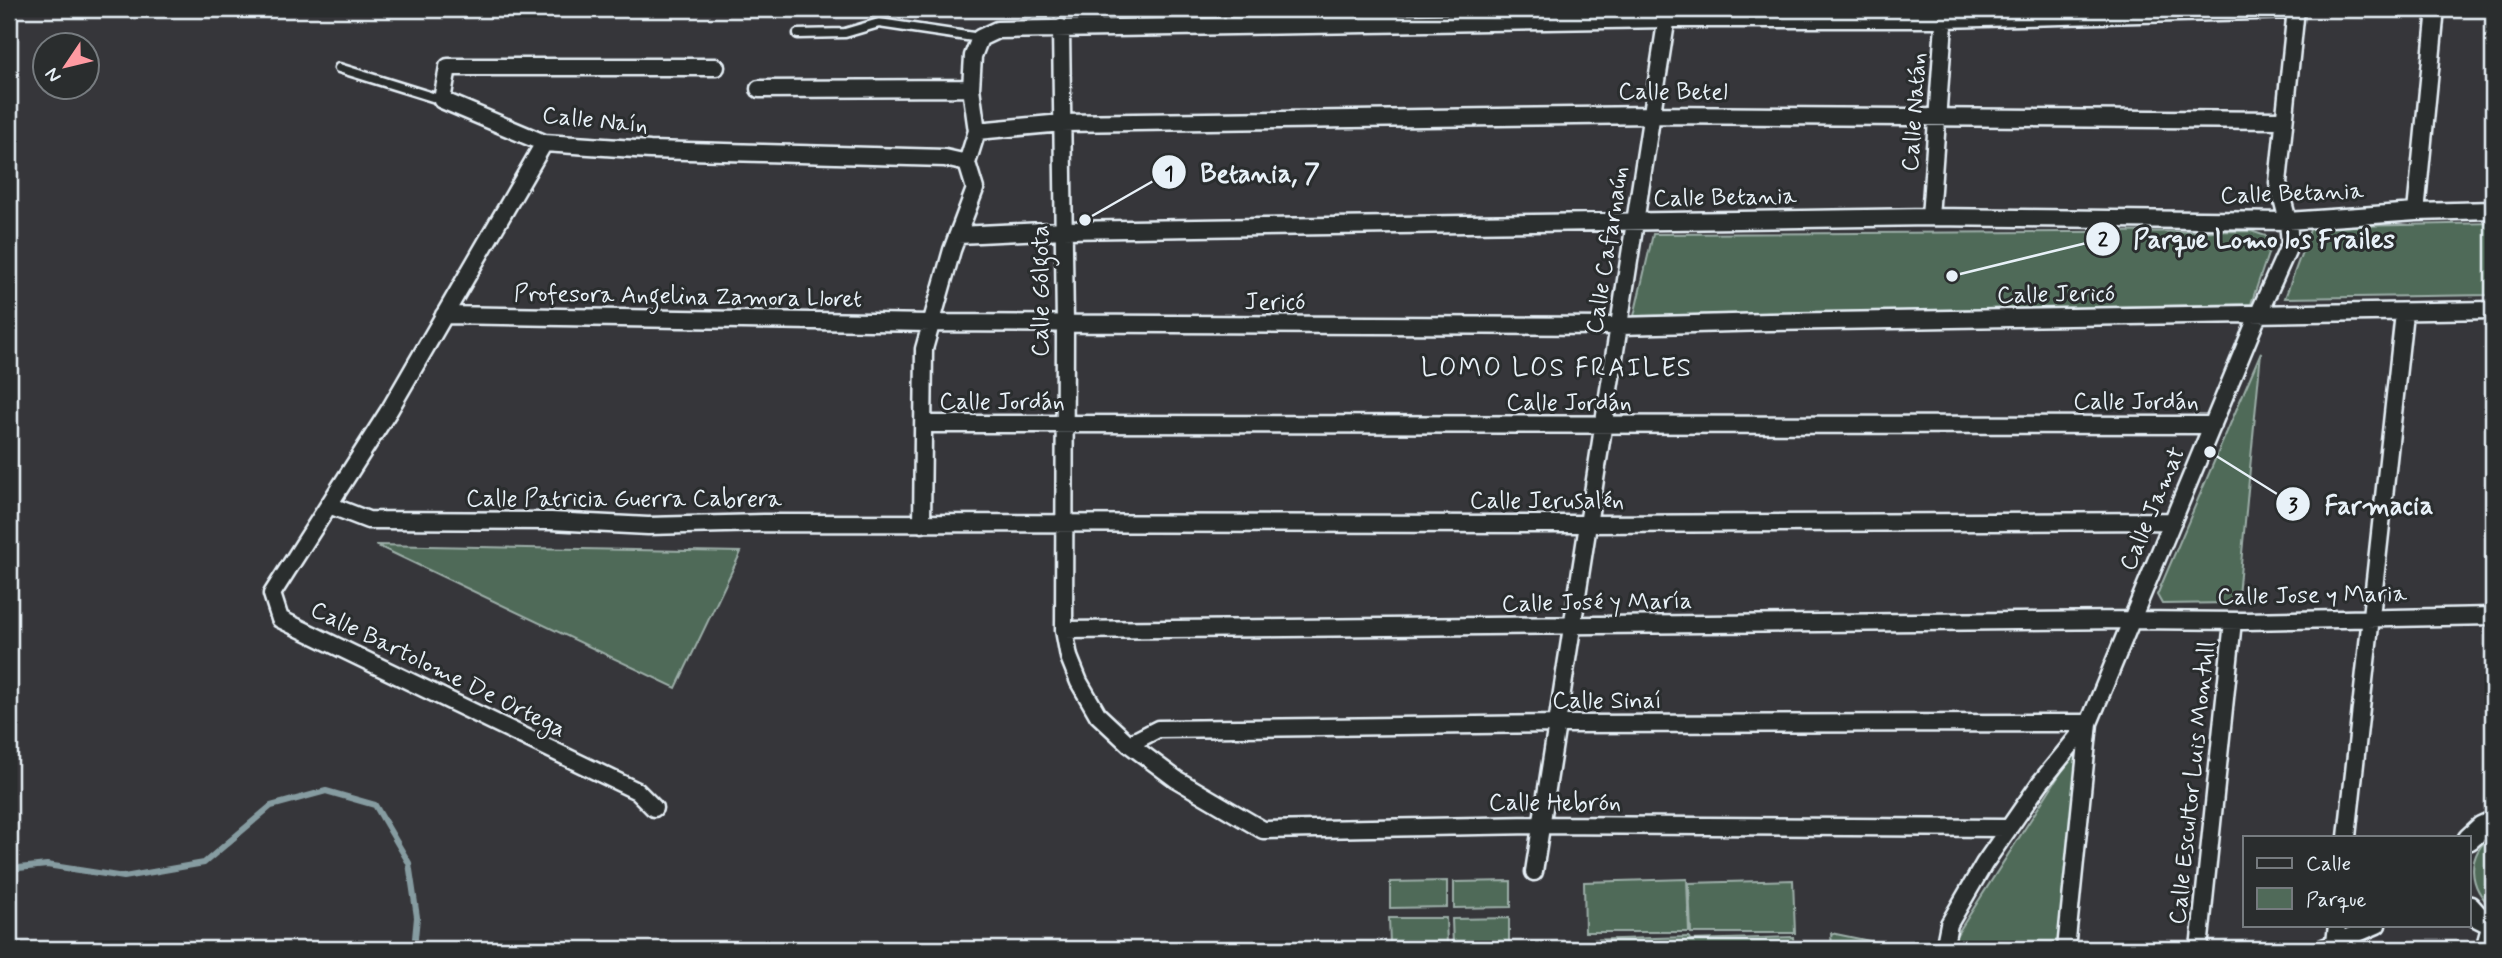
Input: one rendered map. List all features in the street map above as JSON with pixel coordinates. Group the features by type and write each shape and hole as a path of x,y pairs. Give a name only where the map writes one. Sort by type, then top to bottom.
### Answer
{"street":[{"path":"922,524 924,349 958,235 975,189 967,163 977,131 971,88 973,56 980,38 997,30 1668,14 1944,14 2296,9"},
{"name":"Calle Jamat","path":"1944,949 1950,924 2007,828 2089,723 2290,244 2288,221 2278,183 2296,9"},
{"path":"2416,212 2436,9"},
{"name":"Calle Cafarnaún","path":"1534,872 1668,14"},
{"name":"Calle Natán","path":"1930,217 1944,14"},
{"name":"Calle Gólgota","path":"1061,28 1065,324 1064,629 1069,657 1079,682 1098,715 1129,744"},
{"name":"Calle Naín","path":"716,66 448,67 442,100 544,143 650,150 945,158 967,163"},
{"path":"759,89 971,88"},
{"name":"Calle Betel","path":"977,131 1062,123 1653,115 2284,120"},
{"path":"329,505 390,409 544,143"},
{"name":"Calle Betania","path":"958,235 1063,230 1930,217 2288,221 2416,212 2493,210"},
{"name":"Calle Jericó","path":"1619,326 2493,310"},
{"path":"2347,836 2403,313"},
{"name":"Profesora Angelina Zamora Lloret","path":"444,315 930,323"},
{"name":"Jericó","path":"930,323 1619,326"},
{"name":"Calle Jordán","path":"925,424 2213,425"},
{"name":"Calle Patricia Guerra Cabrera","path":"329,505 368,520 648,526 764,523 922,524"},
{"name":"Calle Bartolome De Ortega","path":"329,505 272,594 280,619 637,791 654,808"},
{"name":"Calle Jerusalén","path":"922,524 2173,521"},
{"name":"Calle Jose y Maria","path":"2131,620 2233,621 2493,616"},
{"name":"Calle José y María","path":"1064,629 2131,620"},
{"name":"Calle Escultor Luis Montull","path":"2199,949 2233,621"},
{"path":"2066,949 2089,723"},
{"name":"Calle Sinaí","path":"1129,744 1158,729 1556,724 2089,723"},
{"name":"Calle Hebrón","path":"1129,744 1176,779 1263,830 1540,825 2007,828"},
{"path":"2470,907 2492,924 2484,949"},
{"path":"2328,946 2337,926"},
{"path":"2328,946 2375,926"}],"lane":[{"path":"798,34 845,33 879,23 980,38"},
{"path":"340,68 442,100"}],"green space":[{"path":"2493,223 2493,295 2285,298 2311,227"},
{"path":"2251,231 2266,236 2270,248 2251,304 1634,316 1653,234"},
{"path":"2261,352 2238,596 2231,603 2162,604 2157,595"},
{"path":"376,545 741,552 676,688"},
{"path":"2083,738 2062,949 1952,949 1954,939"},
{"path":"2493,836 2493,907 2479,891 2473,871 2478,851"},
{"path":"1687,879 1689,932 1585,932 1584,882"},
{"path":"1793,880 1795,933 1691,933 1689,883"},
{"path":"1447,881 1447,907 1390,908 1390,882"},
{"path":"1511,881 1511,907 1454,908 1454,882"},
{"path":"1389,918 1446,918 1447,944 1390,944"},
{"path":"1509,918 1509,944 1453,945 1452,919"},
{"path":"1831,933 1908,949 1832,949"},
{"path":"1689,937 1690,940 1793,937 1794,949 1585,949 1585,940"}],"waterway":[{"path":"9,869 47,865 124,877 204,863 271,806 326,791 375,805 409,863 417,917 414,949"}],"place":[{"name":"Betania, 7","path":"1085,220"},
{"name":"Parque Lomo los Frailes","path":"1952,276"},
{"name":"Farmacia","path":"2210,452"}],"district":[{"name":"LOMO LOS FRAILES","path":"1557,369"}]}
